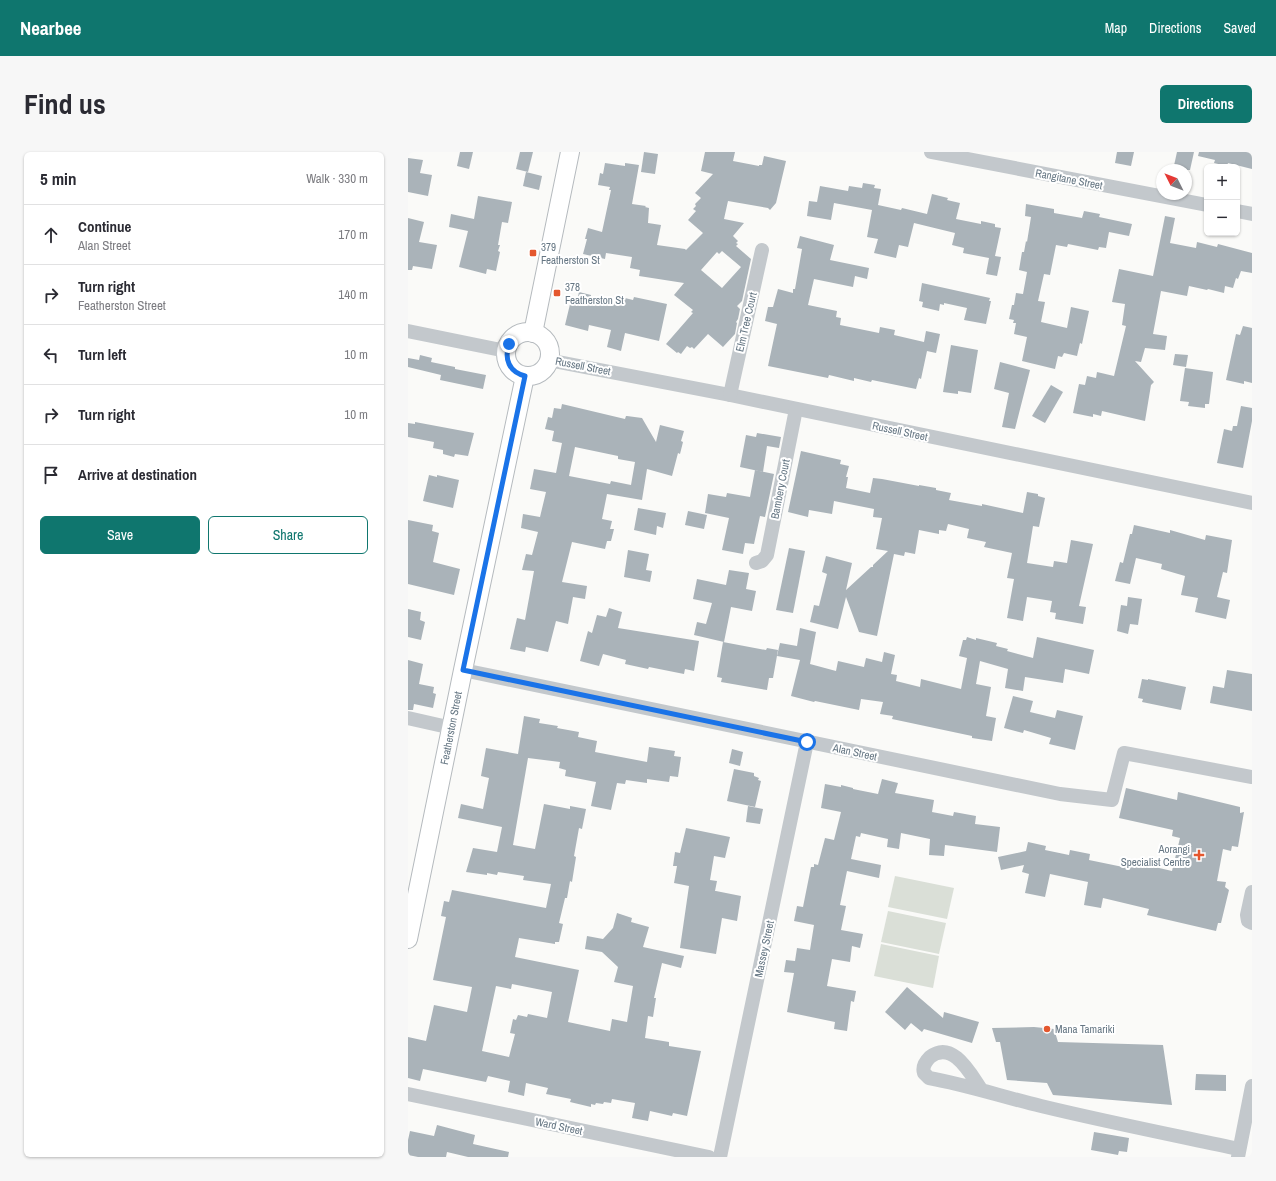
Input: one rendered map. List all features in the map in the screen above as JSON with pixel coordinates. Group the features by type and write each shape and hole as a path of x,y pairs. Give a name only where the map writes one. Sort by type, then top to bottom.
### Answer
{"main road":[{"path":"533,333 570,152"},
{"path":"533,333 541,337 546,342 549,349 548,360 544,369 532,376 518,374 513,370 506,358 506,351 513,338 520,334 533,333"},
{"name":"Featherston Street","path":"408,939 414,878 452,728 525,376"}],"street":[{"name":"Rangitane Street","path":"931,152 1204,204"},
{"path":"1240,212 1252,214"},
{"name":"Elm Tree Court","path":"730,394 762,250"},
{"path":"408,331 506,351"},
{"name":"Russell Street","path":"548,360 730,394 1252,503"},
{"name":"Bambery Court","path":"756,563 762,561 767,555 796,409"},
{"name":"Alan Street","path":"463,670 1060,794 1112,800 1124,752 1252,777"},
{"path":"408,718 452,728"},
{"name":"Massey Street","path":"720,1157 807,742"},
{"path":"1252,892 1247,915 1248,921 1252,923"},
{"path":"981,1089 1004,1097 1064,1112 1238,1153 1252,1086"},
{"name":"Ward Street","path":"408,1094 709,1157"}],"shaded area":[{"path":"895,876 954,888 947,919 888,907"},
{"path":"888,911 946,923 939,954 881,942"},
{"path":"881,944 939,956 933,988 874,976"}],"building":[{"path":"460,152 473,152 469,169 457,166"},
{"path":"520,152 533,152 528,172 516,169"},
{"path":"644,152 658,154 655,174 641,172"},
{"path":"705,152 735,152 733,161 759,166 762,165 764,156 786,161 776,203 770,210 768,208 728,201 724,219 744,223 733,236 738,241 736,246 751,259 742,301 737,306 740,309 736,322 735,334 723,347 708,334 694,349 687,346 681,354 678,352 677,353 666,344 693,313 691,312 693,310 674,295 684,283 639,276 640,270 630,268 632,257 606,253 605,259 583,254 588,228 602,232 611,190 609,190 610,187 598,185 600,173 603,174 605,163 625,166 625,163 639,165 632,204 646,206 645,207 649,208 648,223 661,225 657,245 686,250 703,233 688,220 696,211 693,209 696,206 695,204 701,198 695,193 713,174 701,171","holes":["722,251 741,267 722,288 701,270 717,252 719,254"]},
{"path":"1117,152 1134,152 1131,166 1115,163"},
{"path":"1177,152 1194,152 1191,164 1174,164"},
{"path":"1199,152 1252,152 1252,169 1240,166 1240,164 1214,163 1215,160 1198,156"},
{"path":"408,158 423,160 420,173 432,175 428,196 408,192"},
{"path":"526,172 542,176 539,190 523,186"},
{"path":"863,183 875,185 874,188 881,189 878,205 901,210 902,208 927,214 932,194 960,203 956,219 981,224 981,221 995,224 995,227 1001,228 995,256 1001,257 997,276 986,274 989,258 963,253 964,248 952,245 955,233 914,223 908,247 899,245 896,258 874,253 878,239 867,237 872,210 834,203 831,220 807,216 809,201 817,202 820,186 848,191 849,186 862,188"},
{"path":"478,196 512,202 508,223 502,222 498,245 500,245 498,251 500,252 496,271 487,269 486,274 459,267 468,231 449,227 451,214 474,219"},
{"path":"1026,204 1054,209 1054,213 1082,218 1084,211 1100,214 1099,217 1132,224 1129,236 1109,232 1106,248 1099,247 1098,250 1068,244 1067,247 1056,245 1050,275 1044,274 1038,301 1045,302 1041,322 1067,328 1071,307 1089,311 1082,344 1080,343 1077,356 1064,353 1062,357 1058,356 1055,369 1022,361 1027,337 1014,334 1016,323 1013,323 1014,320 1009,319 1016,293 1023,294 1027,272 1019,270 1022,252 1024,252 1026,241 1027,242 1031,217 1025,216"},
{"path":"1165,216 1175,218 1170,243 1196,248 1197,242 1217,247 1218,244 1252,253 1252,273 1241,271 1238,279 1236,278 1233,288 1225,286 1224,293 1189,286 1187,296 1161,291 1153,334 1167,336 1165,350 1145,348 1141,362 1135,361 1154,382 1151,385 1145,421 1102,411 1101,416 1093,414 1093,417 1073,413 1079,384 1085,385 1087,376 1096,378 1097,372 1114,376 1126,326 1122,325 1125,304 1112,302 1119,269 1153,276"},
{"path":"408,218 424,222 419,242 437,245 432,269 413,266 412,270 408,270"},
{"path":"800,236 834,245 830,260 869,268 867,279 855,276 853,287 814,279 808,305 837,311 836,317 841,318 840,325 879,333 880,327 895,330 894,335 924,342 926,331 940,334 936,353 927,351 921,379 919,378 916,389 872,380 871,382 854,378 854,381 829,375 828,378 768,366 777,324 765,321 768,307 773,307 778,289 793,293 793,289 795,289 802,249 797,248"},
{"path":"922,283 990,298 989,301 991,301 986,324 964,320 967,308 944,303 944,305 940,304 939,311 922,307 923,302 919,301"},
{"path":"579,292 591,295 591,297 620,303 621,297 633,300 634,297 667,304 659,341 625,333 621,351 607,347 611,330 589,325 588,331 565,325 571,300 577,301"},
{"path":"1243,326 1252,328 1252,383 1244,381 1244,384 1226,380 1236,334 1240,335"},
{"path":"951,345 978,350 971,393 958,391 958,394 943,392"},
{"path":"1175,354 1188,355 1186,367 1173,365"},
{"path":"420,355 432,358 431,362 455,367 455,369 486,375 483,389 440,380 441,375 408,367 408,358 419,360"},
{"path":"1000,362 1030,370 1015,429 1002,427 1009,393 994,389"},
{"path":"1185,368 1213,372 1209,404 1205,404 1205,408 1188,406 1189,402 1180,401"},
{"path":"1051,385 1063,392 1045,423 1032,416"},
{"path":"562,404 625,419 626,416 642,418 656,442 660,425 684,431 681,441 683,442 680,454 678,453 672,476 647,469 642,500 607,494 602,519 612,521 610,529 614,529 611,541 607,541 605,549 572,542 562,582 587,586 585,599 573,597 568,624 556,621 548,652 526,647 525,652 510,649 517,618 525,620 534,571 522,570 526,554 532,555 538,532 521,528 523,514 540,517 546,492 530,489 534,469 556,473 562,443 552,441 554,431 545,429 548,417 552,418 554,408 561,409","holes":["575,447 618,456 618,459 635,462 631,485 611,481 610,484 569,476"]},
{"path":"1241,406 1252,408 1252,421 1243,468 1217,463 1224,429 1232,431 1233,426 1237,426"},
{"path":"415,422 474,433 468,456 455,454 454,457 443,454 443,450 433,448 434,442 408,437 408,423 415,424"},
{"path":"757,433 781,437 779,448 767,446 763,472 740,467 746,435 756,437"},
{"path":"801,451 841,460 840,464 849,466 846,477 848,477 846,488 870,493 873,478 882,479 936,488 936,490 951,493 949,500 982,506 982,504 1023,513 1027,492 1038,494 1038,496 1045,498 1039,527 1033,526 1027,563 1053,567 1054,561 1067,563 1071,540 1093,544 1079,606 1086,607 1083,624 1055,619 1056,613 1050,612 1052,601 1027,597 1023,621 1007,618 1014,579 1007,578 1012,553 984,547 986,542 967,538 969,529 948,524 946,531 939,530 939,534 919,530 915,554 905,552 904,556 894,554 877,636 859,632 846,597 838,629 810,622 814,605 819,606 827,574 822,572 826,556 852,563 846,590 871,567 873,567 873,565 888,551 876,549 882,518 873,517 874,509 834,501 832,514 809,510 808,517 788,512"},
{"path":"755,470 774,474 765,517 760,516 754,544 745,543 743,554 722,550 729,518 705,513 708,494 726,497 727,493 750,497"},
{"path":"429,475 437,477 437,475 459,480 453,508 423,501"},
{"path":"638,508 666,513 663,528 657,526 656,535 634,530"},
{"path":"688,511 707,515 704,529 685,525"},
{"path":"408,520 433,525 432,531 439,533 433,562 460,569 454,595 408,584"},
{"path":"1134,525 1170,533 1170,530 1205,540 1206,535 1232,540 1227,573 1223,572 1217,597 1230,600 1226,619 1195,612 1198,598 1181,595 1185,576 1161,569 1162,564 1136,558 1130,584 1115,581 1120,562 1123,563 1130,534 1132,534"},
{"path":"789,548 805,551 793,613 776,610"},
{"path":"628,550 649,554 646,570 652,571 650,582 624,577"},
{"path":"729,570 749,573 746,589 756,591 752,611 731,607 724,642 694,635 697,622 706,624 712,603 693,599 697,579 726,585"},
{"path":"1128,597 1142,599 1138,625 1130,624 1128,634 1117,631 1121,605 1127,606"},
{"path":"609,608 622,612 618,628 699,641 694,671 685,669 684,674 649,667 648,669 625,664 626,660 603,654 599,666 580,661 588,631 592,633 597,615 606,617"},
{"path":"408,609 421,612 420,620 425,622 421,640 408,637"},
{"path":"800,628 816,632 810,664 836,671 838,661 864,667 866,658 882,662 884,652 895,655 891,674 897,675 896,681 920,687 921,679 961,689 967,658 959,656 963,640 966,640 967,637 997,643 996,646 1008,649 1007,651 1033,658 1037,637 1094,650 1089,674 1065,669 1063,683 1025,677 1023,691 1005,688 1008,669 980,661 976,684 991,687 986,716 996,718 992,741 972,738 972,736 892,719 893,716 880,714 883,702 861,699 859,710 814,702 791,696 800,660 777,656 780,643 797,646"},
{"path":"723,642 766,650 767,648 778,650 773,678 769,678 767,690 721,682 722,678 717,677"},
{"path":"408,660 423,664 419,684 434,687 433,693 436,694 433,708 414,704 413,710 408,710"},
{"path":"1227,670 1252,674 1252,711 1210,703 1213,686 1224,688"},
{"path":"1142,679 1186,687 1181,710 1142,702 1143,699 1138,698"},
{"path":"1013,696 1033,701 1030,712 1055,718 1057,710 1083,716 1075,750 1049,744 1051,738 1024,730 1023,733 1004,728"},
{"path":"524,716 540,719 539,723 558,726 557,728 579,732 578,737 597,741 595,752 647,762 649,747 675,751 674,756 681,757 678,777 670,776 669,782 647,779 647,783 626,780 625,784 617,783 611,810 591,806 596,782 565,776 566,770 559,768 560,762 528,758 513,845 535,849 544,804 570,809 570,806 586,809 582,829 579,828 574,856 576,857 572,882 570,881 567,898 565,898 559,923 563,924 559,942 555,942 555,944 519,938 515,957 579,970 568,1022 610,1031 612,1019 627,1022 633,986 614,982 618,967 602,952 585,949 587,936 603,939 613,928 617,913 632,918 631,922 649,927 643,947 684,956 681,968 662,963 654,998 656,998 653,1017 648,1016 645,1038 669,1042 669,1046 701,1051 687,1116 673,1113 672,1116 650,1111 648,1121 632,1118 635,1103 612,1099 611,1103 604,1102 603,1104 591,1104 591,1107 570,1102 571,1099 546,1094 548,1088 526,1083 524,1096 508,1092 510,1081 488,1076 486,1082 423,1069 420,1081 408,1078 408,1037 426,1041 434,1005 467,1012 472,987 433,980 446,917 441,916 444,901 449,902 452,890 546,908 551,884 523,880 524,876 498,872 497,875 487,873 487,875 466,872 473,848 497,852 502,827 458,818 461,804 483,809 489,778 481,776 486,748 518,754","holes":["512,984 552,992 547,1018 528,1014 527,1017 518,1015 516,1020 513,1019 510,1033 515,1034 509,1057 482,1051 496,986 511,989"]},
{"path":"732,749 743,752 740,766 729,763"},
{"path":"734,769 754,773 754,776 759,778 758,780 761,781 755,807 727,801"},
{"path":"882,779 898,783 895,793 934,800 932,812 953,816 954,812 976,816 975,824 1000,827 997,852 945,845 944,856 929,855 930,839 901,833 899,849 887,847 888,839 861,833 860,837 856,836 851,859 881,865 879,878 847,871 840,905 846,906 841,930 863,934 860,948 852,946 850,962 832,959 827,986 856,991 854,1002 851,1001 847,1031 834,1029 835,1022 787,1012 794,973 784,972 786,960 795,961 797,948 810,950 814,925 794,921 797,906 803,907 811,867 814,867 814,864 818,865 825,838 834,840 841,812 821,808 825,784 841,787 841,785 878,794"},
{"name":"Aorangi Specialist Centre","path":"1126,788 1177,800 1178,792 1240,807 1240,813 1244,812 1238,847 1232,846 1231,851 1223,849 1217,881 1226,882 1225,887 1229,890 1221,923 1218,923 1216,931 1147,915 1149,909 1103,898 1101,908 1084,905 1088,882 1050,874 1045,897 1025,893 1029,874 1022,872 1024,865 1001,870 998,857 1026,851 1028,842 1046,846 1045,850 1069,855 1070,850 1090,854 1089,860 1123,867 1125,860 1172,871 1180,838 1172,836 1173,830 1119,818"},
{"path":"748,806 763,809 760,824 746,822"},
{"path":"686,828 730,837 725,858 714,856 710,880 717,881 715,891 741,896 737,921 722,918 716,954 680,948 689,886 674,883 677,866 673,866 675,852 680,853"},
{"path":"907,987 943,1018 944,1012 979,1022 972,1043 924,1029 922,1032 911,1023 905,1030 885,1012"},
{"path":"1034,1027 1054,1029 1058,1042 1163,1045 1172,1105 1053,1095 1047,1083 1007,1080 1000,1042 996,1042 992,1028"},
{"path":"1196,1074 1226,1075 1226,1091 1195,1090"},
{"path":"437,1125 475,1135 473,1144 509,1152 508,1157 468,1157 447,1152 446,1157 418,1157 408,1155 408,1140 410,1131 434,1136"},
{"path":"1094,1132 1129,1138 1127,1152 1119,1151 1118,1155 1091,1150"}],"place":[{"name":"379 Featherston St","path":"533,253"},
{"name":"378 Featherston St","path":"557,293"},
{"name":"Aorangi Specialist Centre","path":"1199,855"},
{"name":"Mana Tamariki","path":"1047,1029"}],"route":[{"path":"509,344 506,351 506,358 509,365 518,374 525,376 463,670 807,742"}]}
